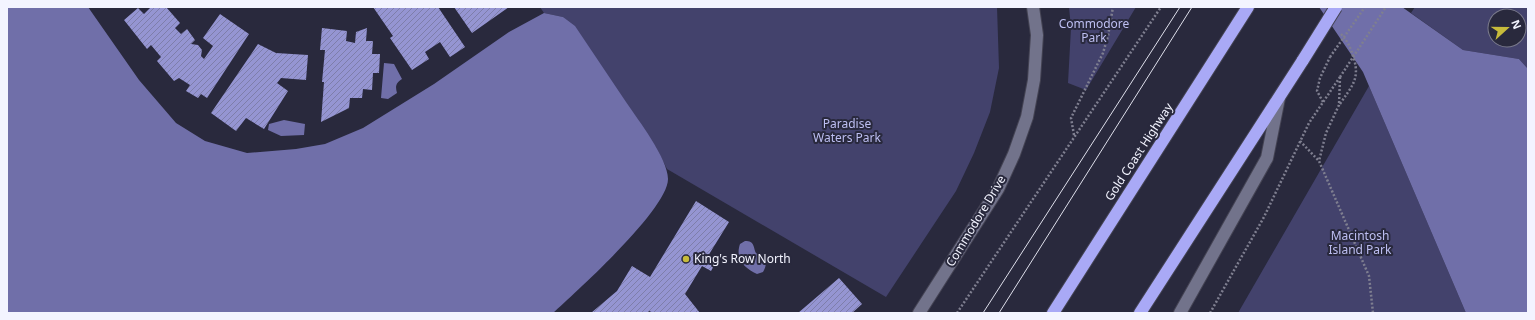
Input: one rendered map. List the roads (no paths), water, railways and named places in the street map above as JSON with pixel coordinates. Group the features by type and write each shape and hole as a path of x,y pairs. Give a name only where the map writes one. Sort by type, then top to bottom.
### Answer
{"highway":[{"name":"Gold Coast Highway","path":"1053,313 1248,7"},
{"path":"1140,313 1336,7"}],"street":[{"name":"Commodore Drive","path":"919,313 998,189 1014,154 1027,117 1034,80 1037,35 1033,7"},
{"path":"1180,313 1267,158 1279,96"}],"tram line":[{"path":"983,313 1180,7"},
{"path":"999,313 1192,7"}],"place":[{"name":"King's Row North","path":"686,259"}],"park label":[{"name":"Commodore Park","path":"1094,31"},
{"name":"Paradise Waters Park","path":"847,131"},
{"name":"Macintosh Island Park","path":"1360,243"}]}
